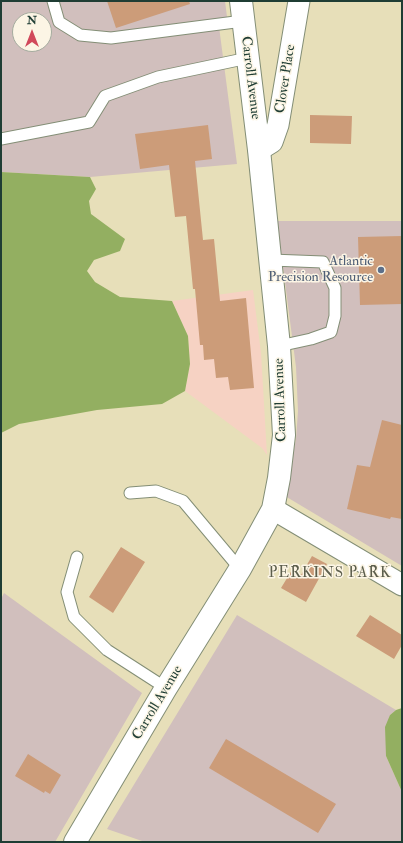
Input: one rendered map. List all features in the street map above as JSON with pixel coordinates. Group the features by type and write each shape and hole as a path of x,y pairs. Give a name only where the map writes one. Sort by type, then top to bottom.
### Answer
{"street":[{"name":"Clover Place","path":"259,150 272,142 278,125 298,1"},
{"name":"Carroll Avenue","path":"75,842 166,688 240,569 273,509 279,478 284,435 279,346 259,150 242,11"},
{"path":"273,509 402,585"}],"lane":[{"path":"53,1 59,22 80,35 111,38 242,11"},
{"path":"1,139 89,122 105,96 158,77 248,58"},
{"path":"271,260 323,262 335,288 335,316 331,332 311,339 279,346"},
{"path":"130,493 156,491 183,501 240,569"},
{"path":"77,556 67,592 74,617 107,650 166,688"}],"shaded area":[{"path":"1,1 225,1 227,17 218,19 237,164 90,177 1,172"},
{"path":"277,221 402,221 402,566 285,496 296,439 298,411 296,367"},
{"path":"253,290 261,353 267,455 262,448 185,391 190,364 188,336 172,301"},
{"path":"4,593 142,693 55,842 1,842 1,599"},
{"path":"237,615 396,710 390,715 386,756 402,792 402,842 145,842 107,829"}],"green space":[{"path":"1,172 90,177 96,189 89,201 91,214 125,239 120,251 94,260 87,271 95,282 120,297 172,301 188,336 190,364 185,391 162,404 97,410 19,424 1,433"},
{"path":"402,708 402,792 386,756 385,727 390,715 396,710"}],"building":[{"path":"107,1 189,1 190,4 116,28"},
{"path":"310,115 352,116 351,144 310,143"},
{"path":"208,125 212,159 195,161 203,240 214,239 220,301 246,298 254,388 230,390 228,377 216,378 214,359 204,360 203,345 200,345 195,289 193,289 186,216 175,217 169,165 140,169 135,134"},
{"name":"Atlantic Precision Resource","path":"402,236 402,304 360,305 358,237"},
{"path":"382,420 402,425 402,519 391,517 390,519 347,509 357,465 370,467"},
{"path":"121,547 145,562 113,613 89,597"},
{"path":"312,556 327,564 306,602 281,588 292,570 301,575"},
{"path":"370,615 402,635 402,645 394,659 356,636"},
{"path":"226,739 336,804 318,833 209,768"},
{"path":"28,754 61,775 50,794 45,791 44,793 15,776"}],"place":[{"name":"Atlantic Precision Resource","path":"381,270"}],"district":[{"name":"PERKINS PARK","path":"330,574"}]}
